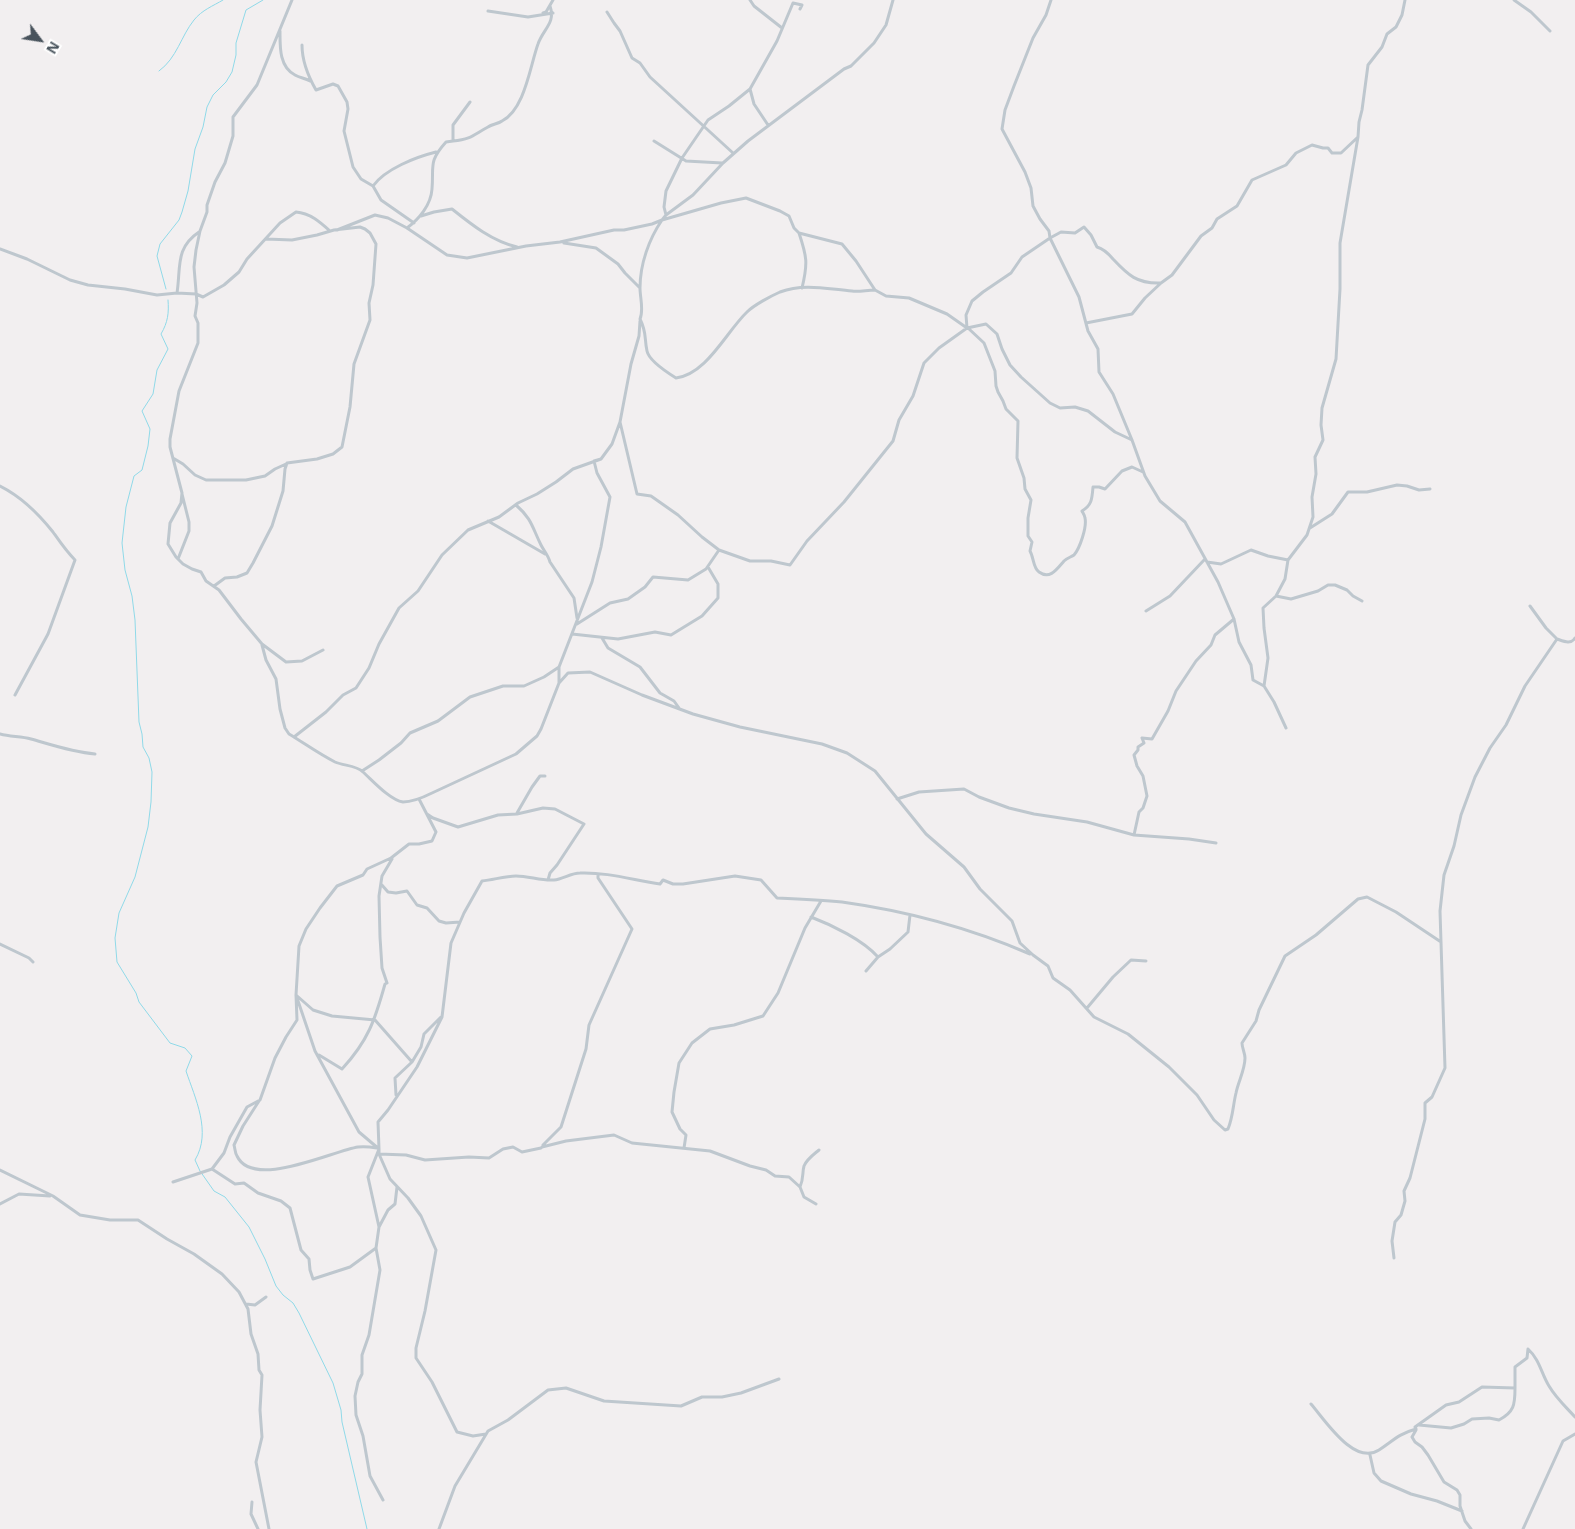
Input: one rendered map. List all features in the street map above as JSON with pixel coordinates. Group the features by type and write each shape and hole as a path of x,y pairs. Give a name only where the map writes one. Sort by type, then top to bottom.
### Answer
{"street":[{"path":"178,559 188,531 189,522 170,447 170,439 179,391 198,343 198,324 195,316 194,267 200,232 207,212 207,205 233,136 233,117 257,85 292,0"},
{"path":"540,15 546,12 553,0"},
{"path":"750,0 754,6 782,28"},
{"path":"294,737 326,712 343,695 356,688 369,668 379,644 399,608 418,591 442,554 468,530 499,517 573,469 601,459 612,444 620,422 631,364 639,336 642,314 641,269 654,232 666,215 693,195 733,153 768,125 844,69 851,66 874,43 886,25 892,0"},
{"path":"1051,0 1046,15 1033,38 1005,110 1002,129 1025,172 1031,188 1033,206 1050,231 1050,238 1079,297 1088,331 1098,349 1099,372 1113,394 1143,472 1160,501 1185,522 1218,582 1234,619 1239,642 1251,665 1253,680 1264,686 1286,728"},
{"path":"1264,686 1268,658 1263,608 1276,596 1285,579 1288,560 1307,535 1313,517 1312,498 1316,474 1315,458 1323,440 1321,425 1322,408 1336,359 1340,289 1340,243 1368,65 1382,47 1387,34 1396,27 1402,15 1405,0"},
{"path":"1514,0 1531,12 1550,31"},
{"path":"666,215 664,207 666,191 682,158 708,120 750,89 777,41 794,2 802,5 800,9"},
{"path":"407,228 421,216 432,190 433,164 437,152 446,142 472,138 491,125 504,121 516,110 533,65 537,46 548,27 553,13 550,6"},
{"path":"488,11 528,17 553,13"},
{"path":"607,12 620,32 632,58 640,63 650,76 733,153"},
{"path":"280,29 280,45 284,65 290,73 297,77 308,79 312,83"},
{"path":"302,45 302,55 316,90 333,84 338,86 348,102 344,131 354,167 361,179 373,186 381,200 414,223"},
{"path":"750,89 754,104 768,125"},
{"path":"453,141 453,125 470,102"},
{"path":"1086,323 1132,314 1145,298 1172,275 1201,236 1212,228 1217,219 1237,206 1252,180 1286,165 1296,153 1312,145 1328,148 1332,153 1341,154 1358,136"},
{"path":"654,141 686,161 722,163"},
{"path":"373,186 377,180 404,164 421,156 437,152"},
{"path":"337,230 375,215 388,218 407,228 447,255 467,258 652,224 682,213 746,198 789,216 794,228 799,233 806,253 806,269 802,288"},
{"path":"421,216 452,209 496,240 520,248"},
{"path":"0,249 88,286 125,289 157,295 177,293 203,296 224,285 239,272 247,259 280,223 296,212 302,212 316,219 330,231"},
{"path":"173,458 195,475 206,480 246,480 265,476 287,464 317,460 333,454 342,447 350,407 354,364 370,320 369,303 373,285 376,246 374,239 365,229 360,227 330,231 317,236 292,240 266,239"},
{"path":"967,328 966,315 972,302 1011,273 1022,257 1061,232 1075,234 1084,227 1097,246 1104,249 1133,278 1149,284 1161,283"},
{"path":"177,293 182,251 186,243 200,232"},
{"path":"799,233 842,244 875,290 886,296 909,298 947,314 967,328 984,344 995,371 998,392 1004,401 1006,409 1018,421 1017,458 1024,478 1025,489 1031,500 1028,536 1032,542 1030,551 1033,555 1035,569 1048,575 1056,571 1066,559 1074,555 1080,543 1086,518 1082,511 1089,507 1093,488 1105,489 1122,471 1132,467 1143,472"},
{"path":"560,242 596,248 618,264 624,273 640,288"},
{"path":"640,319 645,329 647,353 664,371 676,378 684,377 701,367 730,330 749,310 781,292 812,286 854,291 875,290"},
{"path":"620,422 637,494 651,496 678,515 702,537 720,550 750,561 771,561 790,565 807,541 844,502 893,441 899,420 914,396 924,363 939,348 967,328 986,324 997,334 1010,364 1021,377 1050,403 1060,408 1075,407 1088,411 1115,432 1132,440"},
{"path":"262,644 266,660 276,679 280,709 285,728 289,734 338,763 362,771 390,796 402,802 419,799 516,754 537,736 541,729 558,683 560,666 592,582 601,547 610,497 597,472 594,461 601,459"},
{"path":"214,586 225,578 237,577 247,573 253,563 272,526 283,491 287,464"},
{"path":"1309,529 1332,514 1348,492 1366,492 1397,485 1419,490 1430,489"},
{"path":"0,486 29,505 52,530 62,547 75,560 48,634 15,695"},
{"path":"182,493 168,532 168,544 178,559 192,570 201,572 206,581 214,586 262,644 286,662 302,661 323,650"},
{"path":"516,505 529,518 542,548 556,573 574,598 577,620"},
{"path":"488,522 548,556"},
{"path":"575,626 610,603 628,599 645,588 653,577 688,580 708,567 720,550"},
{"path":"1206,560 1221,564 1251,550 1288,560"},
{"path":"1146,612 1170,596 1206,560"},
{"path":"572,634 618,639 656,632 671,635 702,616 718,598 718,584 708,567"},
{"path":"1276,596 1290,598 1318,591 1328,585 1336,585 1347,590 1362,601"},
{"path":"1530,606 1546,628 1557,639 1570,642 1575,638"},
{"path":"1134,835 1139,812 1143,808 1146,796 1143,776 1137,766 1134,755 1138,747 1144,743 1142,738 1152,739 1168,711 1176,691 1196,661 1211,644 1215,635 1234,619"},
{"path":"602,638 608,648 640,667 660,693 674,701 680,709"},
{"path":"1394,1258 1393,1231 1395,1222 1401,1214 1406,1201 1404,1191 1410,1178 1425,1119 1425,1103 1432,1097 1445,1068 1440,910 1444,875 1454,846 1461,815 1475,776 1490,748 1506,726 1525,686 1557,639"},
{"path":"362,771 402,743 410,733 438,721 470,697 503,686 524,686 544,677 560,666"},
{"path":"558,683 568,673 590,672 642,695 680,709 740,727 822,744 847,753 875,771 926,834 964,867 980,889 1012,921 1020,943 1033,956 1048,966 1053,978 1070,990 1094,1017 1128,1034 1169,1067 1197,1096 1214,1120 1227,1130 1231,1122 1245,1057 1241,1045 1256,1021 1259,1010 1284,956 1316,935 1358,899 1364,897 1368,897 1396,912 1441,942"},
{"path":"0,734 30,738 70,750 95,754"},
{"path":"517,814 540,776 545,776"},
{"path":"897,799 919,792 964,789 1008,808 1034,814 1087,822 1134,835 1216,843"},
{"path":"378,1149 370,1146 356,1147 269,1171 250,1168 237,1157 234,1145 243,1126 260,1100 275,1058 297,1020 296,994 299,946 306,929 337,886 363,875 367,869 393,856 408,844 419,844 432,840 436,832 419,799"},
{"path":"426,814 458,827 498,815 517,814 542,808 555,809 584,824 557,866 550,873 548,880"},
{"path":"317,1054 342,1069 351,1060 375,1020 386,983 382,968 380,937 381,883 382,876 393,856"},
{"path":"486,1434 473,1436 457,1432 432,1382 416,1358 416,1348 436,1250 421,1216 408,1198 390,1179 378,1154 378,1122 417,1066 432,1040 442,1016 451,943 482,881 513,876 556,880 578,872 620,876 660,884 663,880 673,884 683,884 735,876 761,880 777,898 841,902 910,914 974,932 1033,956"},
{"path":"540,1148 561,1127 586,1049 589,1025 632,929 598,878 598,874"},
{"path":"381,883 388,892 407,891 417,904 427,908 439,921 446,923 460,922"},
{"path":"684,1148 686,1135 680,1129 672,1112 679,1063 692,1043 710,1029 734,1025 763,1016 778,993 805,928 821,901"},
{"path":"866,971 878,957 890,949 908,932 910,914"},
{"path":"811,918 837,929 873,951 878,957"},
{"path":"0,944 29,958 32,962"},
{"path":"1087,1008 1130,960 1146,961"},
{"path":"296,994 313,1010 332,1016 375,1020 412,1062"},
{"path":"296,994 317,1054 359,1132 378,1149"},
{"path":"396,1096 395,1078 412,1062 421,1047 424,1034 442,1016"},
{"path":"174,1182 212,1169 224,1153 230,1137 247,1107 260,1100"},
{"path":"378,1154 406,1155 424,1160 469,1157 489,1158 503,1149 513,1147 522,1152 566,1141 614,1135 632,1143 710,1151 766,1170 775,1176 789,1177 800,1187 804,1197 816,1204"},
{"path":"378,1149 368,1177 379,1228"},
{"path":"800,1187 803,1180 804,1167 809,1158 819,1150"},
{"path":"212,1169 235,1184 244,1183 258,1194 281,1201 290,1208 301,1250 308,1259 313,1279 350,1267 376,1248"},
{"path":"0,1170 53,1196 80,1216 110,1220 138,1220 194,1254 222,1274 239,1292 248,1308 251,1334 258,1354 259,1370 262,1375 260,1410 262,1437 256,1462 269,1529"},
{"path":"383,1500 370,1476 364,1436 356,1415 355,1396 362,1374 362,1355 369,1335 380,1270 376,1248 379,1228 388,1210 395,1204 397,1186"},
{"path":"0,1204 18,1194 53,1196"},
{"path":"246,1304 255,1305 266,1297"},
{"path":"1418,1424 1451,1428 1472,1419 1489,1418 1499,1420 1509,1415 1513,1409 1515,1399 1515,1367 1527,1358 1528,1349 1535,1355 1548,1386 1575,1417"},
{"path":"439,1529 455,1486 488,1431 508,1420 548,1390 566,1388 604,1401 681,1406 702,1397 722,1397 779,1379"},
{"path":"1471,1529 1465,1521 1460,1506 1460,1495 1457,1490 1444,1482 1428,1455 1412,1437 1416,1429 1415,1427 1446,1405 1459,1402 1482,1387 1515,1388"},
{"path":"1311,1404 1348,1446 1360,1453 1370,1455 1405,1432 1416,1429"},
{"path":"1524,1529 1563,1441 1575,1434"},
{"path":"1370,1455 1374,1473 1381,1481 1462,1512"},
{"path":"252,1502 251,1514 258,1529"}],"waterway":[{"path":"159,71 175,53 197,17 223,0"},
{"path":"166,289 157,256 160,244 179,220 182,212 188,191 195,149 203,127 207,107 213,95 226,82 232,72 236,55 236,43 246,10 263,0"},
{"path":"168,300 168,317 161,334 168,349 157,370 153,394 142,411 150,429 148,446 142,470 134,476 126,507 122,543 125,570 132,596 135,620 139,722 143,747 149,758 152,772 148,827 135,877 119,913 115,938 117,962 136,993 139,1002 170,1043 185,1048 192,1056 186,1071 197,1104 202,1127 200,1149 195,1160 214,1191 225,1197 249,1227 276,1286 293,1303 299,1313 333,1383 341,1410 342,1422 367,1529"}]}
